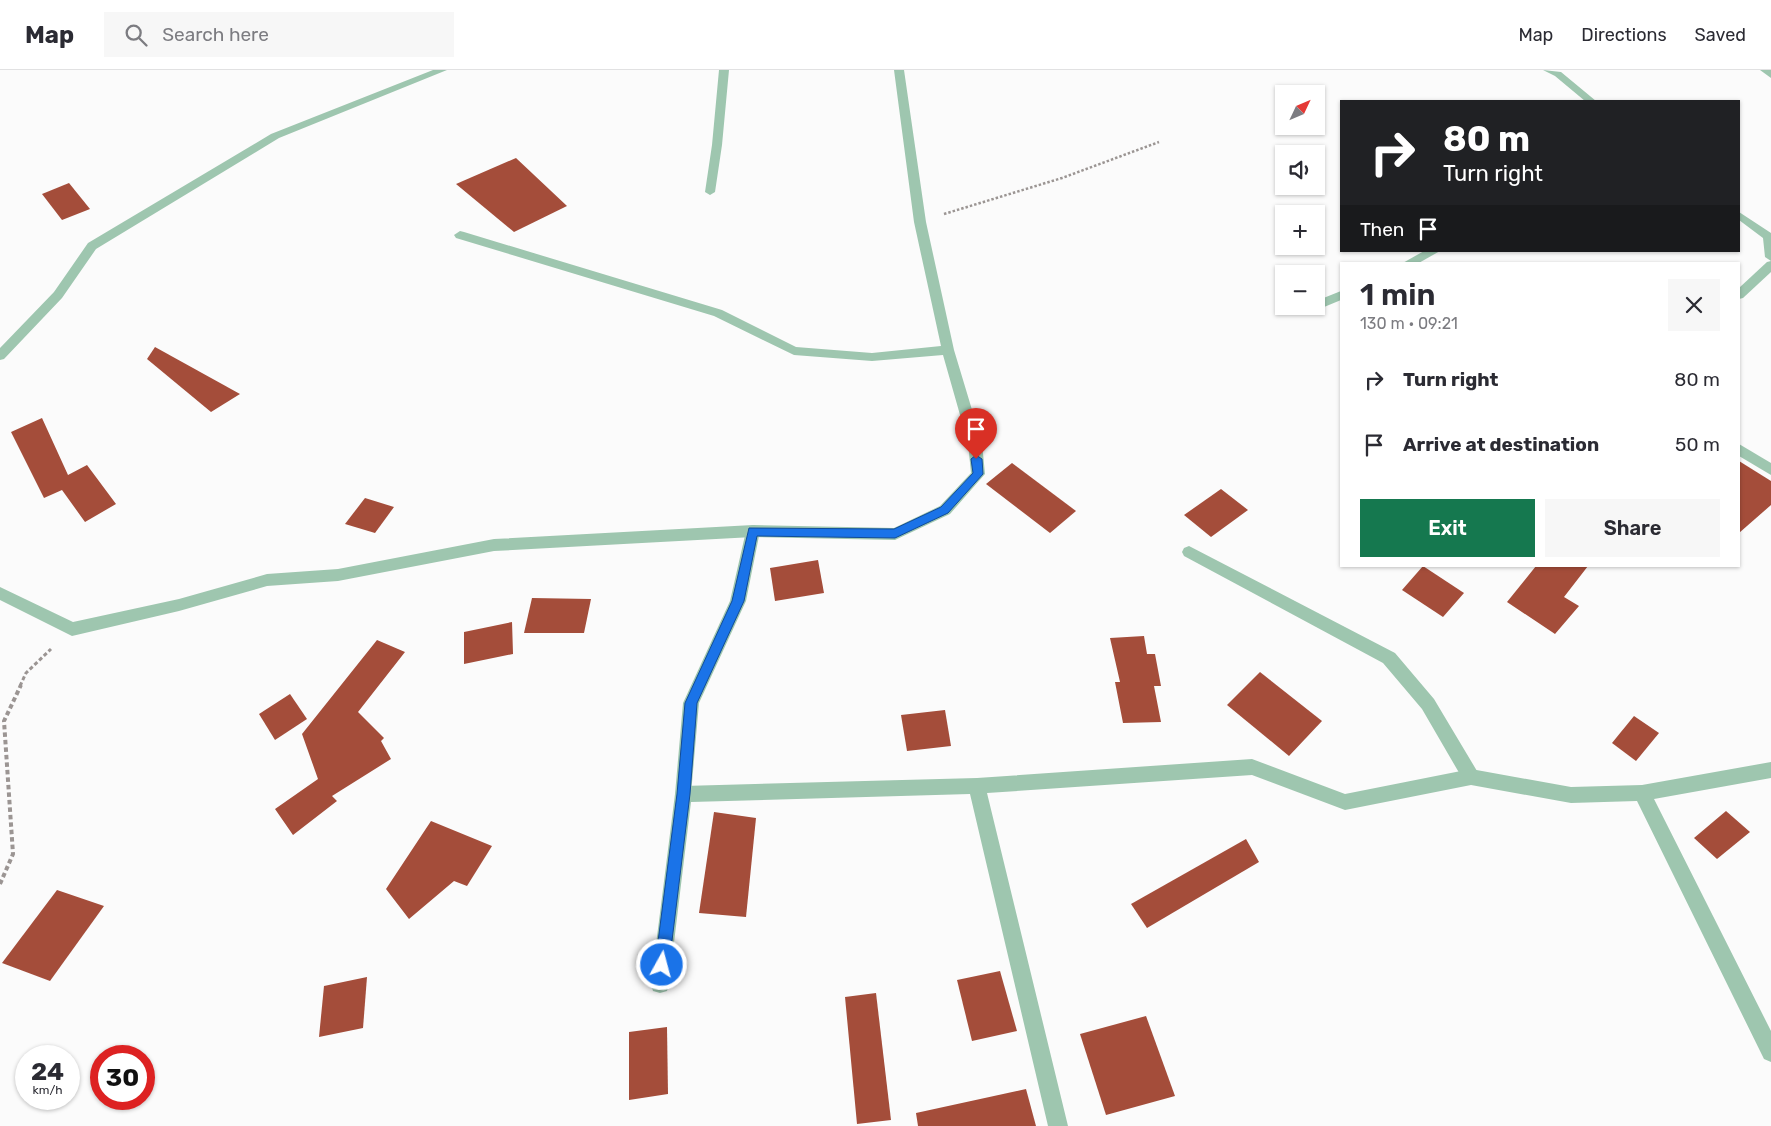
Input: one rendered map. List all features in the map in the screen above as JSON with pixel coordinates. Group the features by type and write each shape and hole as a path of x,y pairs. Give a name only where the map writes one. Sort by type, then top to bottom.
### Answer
{"street":[{"path":"0,356 58,295 92,246 275,136 442,70"},
{"path":"710,192 718,145 724,70"},
{"path":"0,593 72,629 179,605 267,580 338,574 494,545 753,531 895,534 945,510 978,474 975,443 948,350 920,222 899,70"},
{"path":"1548,70 1558,74 1590,100"},
{"path":"1765,70 1771,74"},
{"path":"1740,216 1769,237 1771,257"},
{"path":"460,235 718,313 794,351 872,357 948,350"},
{"path":"1411,262 1432,252"},
{"path":"1740,293 1771,265"},
{"path":"1325,302 1340,295"},
{"path":"1740,450 1771,470"},
{"path":"660,984 683,794 691,703 738,601 753,531"},
{"path":"1189,552 1389,658 1428,704 1471,777"},
{"path":"683,794 977,786 1252,767 1345,802 1471,777 1571,795 1642,793 1771,770"},
{"path":"977,786 1058,1126"},
{"path":"1642,793 1771,1052"}],"path":[{"path":"920,222 1062,178 1159,142"},
{"path":"0,884 13,854 4,721 26,673 72,629"}],"building":[{"path":"516,158 567,206 514,232 456,184"},
{"path":"69,183 90,209 62,220 42,194"},
{"path":"155,347 240,394 211,412 147,359"},
{"path":"42,418 68,475 87,465 116,504 85,522 62,490 44,498 11,432"},
{"path":"1740,462 1771,481 1771,505 1740,532"},
{"path":"1012,463 1076,511 1050,533 986,484"},
{"path":"1221,489 1248,510 1211,537 1184,515"},
{"path":"365,498 394,507 375,533 345,524"},
{"path":"818,560 824,593 775,601 770,568"},
{"path":"1422,567 1425,567 1464,593 1443,617 1402,590"},
{"path":"1535,567 1587,567 1564,597 1579,606 1555,634 1507,602"},
{"path":"532,598 591,599 584,633 524,633"},
{"path":"512,622 513,654 464,664 464,632"},
{"path":"1144,636 1147,654 1155,654 1161,686 1154,686 1161,722 1123,723 1115,682 1120,682 1110,638"},
{"path":"377,640 405,652 358,712 384,738 381,741 391,759 332,796 337,801 293,835 275,809 318,779 302,734"},
{"path":"1260,672 1322,721 1289,756 1227,705"},
{"path":"290,694 307,719 275,740 259,714"},
{"path":"945,710 951,746 907,751 901,715"},
{"path":"1634,716 1659,733 1636,761 1612,743"},
{"path":"1726,811 1750,832 1717,859 1694,838"},
{"path":"714,812 756,818 746,917 699,913"},
{"path":"431,821 492,846 467,886 454,881 409,919 386,889"},
{"path":"1246,839 1259,862 1147,928 1131,904"},
{"path":"57,890 104,906 50,981 2,963"},
{"path":"1000,971 1017,1031 972,1041 957,980"},
{"path":"367,977 363,1028 319,1037 324,986"},
{"path":"876,993 891,1120 857,1124 845,997"},
{"path":"1146,1016 1175,1096 1106,1115 1080,1034"},
{"path":"667,1027 668,1094 629,1100 629,1032"},
{"path":"1026,1089 1036,1126 918,1126 916,1113"}],"route":[{"path":"662,965 683,794 691,703 738,601 753,531 895,534 945,510 978,474 976,459"}]}
